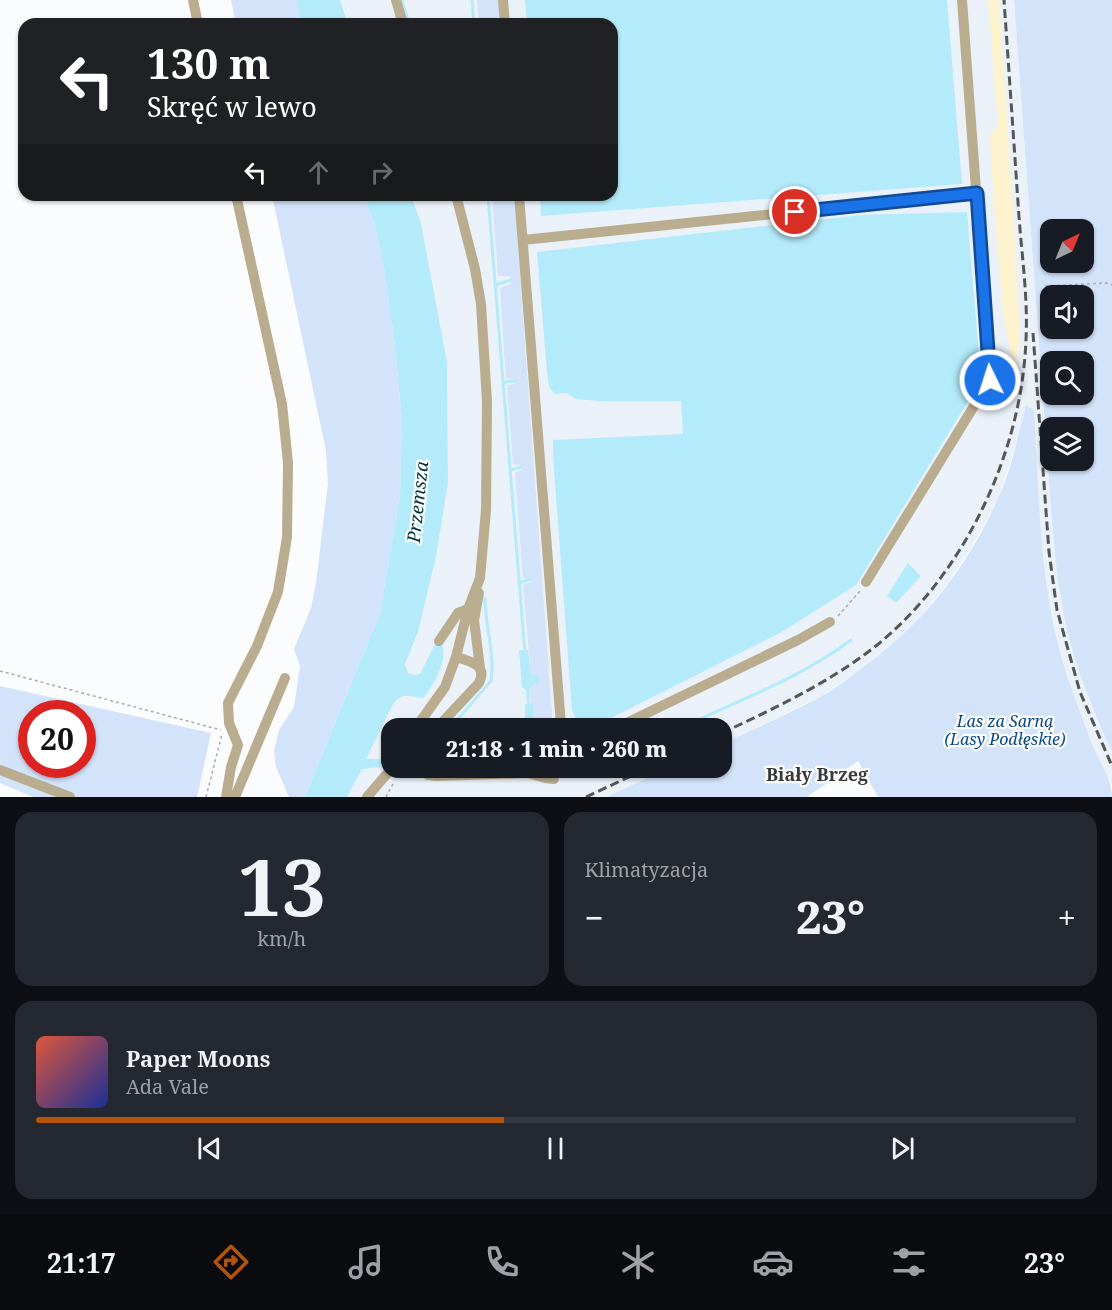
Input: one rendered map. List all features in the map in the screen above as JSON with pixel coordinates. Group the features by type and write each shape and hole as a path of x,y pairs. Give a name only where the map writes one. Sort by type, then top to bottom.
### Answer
{"lane":[{"path":"193,0 197,18"},
{"path":"396,0 401,18"},
{"path":"503,0 504,18"},
{"path":"864,586 990,380 963,0"},
{"path":"523,240 977,193"},
{"path":"226,797 231,767 238,745 229,723 228,704 257,646 278,592 287,537 288,463 282,404 237,201"},
{"path":"446,718 479,683 482,676 474,620 480,578 488,454 485,344 481,304 475,269 458,201"},
{"path":"520,201 560,718"},
{"path":"423,718 446,687 468,609 480,578"},
{"path":"439,641 458,613 468,609"},
{"path":"637,718 798,640 830,622"},
{"path":"456,657 473,662 480,668"},
{"path":"235,797 285,678"},
{"path":"0,770 70,797"},
{"path":"367,797 388,778"},
{"path":"544,778 554,779"}],"path":[{"path":"1065,285 1106,283 1112,285"},
{"path":"830,622 864,586"},
{"path":"0,671 224,731 220,736 206,797"},
{"path":"386,797 392,778"}],"shaded area":[{"path":"340,0 1014,0 1040,357 1040,405 1043,405 1044,417 1040,417 1040,471 1048,471 1061,600 1072,649 1087,695 1112,752 1112,785 1075,700 1049,602 1026,406 998,500 949,582 914,625 881,655 822,696 732,739 732,718 383,718 418,632 436,557 448,483 447,362 421,223 413,201 618,201 618,18 346,18"},
{"path":"381,723 381,778 647,778 606,797 347,797 362,769"}],"green space":[{"path":"231,0 296,0 300,18 235,18"},
{"path":"477,0 500,0 502,18 478,18"},
{"name":"Las za Sarną (Lasy Podłęskie)","path":"1014,0 1112,0 1112,752 1088,696 1069,639 1057,570 1048,471 1094,471 1094,417 1044,417 1043,405 1094,405 1094,351 1040,351 1040,357"},
{"path":"273,201 366,201 375,226 384,269 394,338 402,421 400,494 380,613 305,797 289,797 276,767 274,751 279,730 294,707 300,666 294,649 311,608 316,583 328,483 326,451"},
{"path":"492,201 514,201 552,718 534,718 529,689 538,683 537,675 531,675 523,586 531,581 529,578 523,578 515,473 522,470 520,465 513,464 507,385 515,384 514,379 506,378 500,288 511,284 510,276 498,276"},
{"name":"Las za Sarną (Lasy Podłęskie)","path":"1026,405 1034,411 1041,532 1053,622 1071,687 1093,746 1108,777 1112,797 878,797 858,761 807,797 606,797 647,778 732,778 732,739 824,695 878,656 938,598 954,576 984,528 997,501 1014,454"},
{"path":"0,686 63,700 18,700 18,778 96,778 96,707 211,733 197,797 33,797 0,783"}],"sand":[{"path":"988,0 999,0 1020,336 1015,377 1003,312 994,208 990,135 998,125"}],"water":[{"path":"296,0 340,0 346,18 300,18"},
{"path":"525,0 947,0 962,184 541,216 540,201 618,201 618,18 526,18"},
{"name":"Przemsza","path":"366,201 413,201 421,223 447,362 448,483 436,557 418,632 405,664 408,673 420,674 435,644 442,645 442,665 423,698 403,696 393,704 386,718 381,718 381,728 366,759 381,759 381,767 362,769 347,797 305,797 380,613 400,494 402,421 394,338 375,226"},
{"path":"967,212 981,380 856,585 782,632 611,718 576,718 572,711 553,440 683,434 681,401 599,401 576,399 567,393 555,394 549,387 547,372 537,252 861,215"},
{"path":"908,563 921,576 896,603 887,596"},
{"path":"519,650 528,650 531,675 537,675 539,683 529,689 534,718 525,718 526,690 522,687"}],"waterway":[{"path":"402,0 407,18"},
{"path":"472,0 474,18"},
{"path":"488,201 525,654"},
{"path":"495,285 511,280"},
{"path":"503,382 515,381"},
{"path":"510,470 521,467"},
{"path":"519,583 530,579"},
{"path":"459,718 491,681 492,660 485,598"},
{"path":"702,718 789,678 832,654 851,640"}],"railway":[{"path":"732,728 813,688 864,655 898,626 929,593 956,555 980,515 998,472 1012,428 1022,383 1026,339 1025,293 1004,0"},
{"path":"1033,333 1049,552 1057,610 1080,692 1112,766"},
{"path":"586,797 627,778"}],"district":[{"name":"Biały Brzeg","path":"817,775"}],"route":[{"path":"795,212 977,193 990,380"}]}
